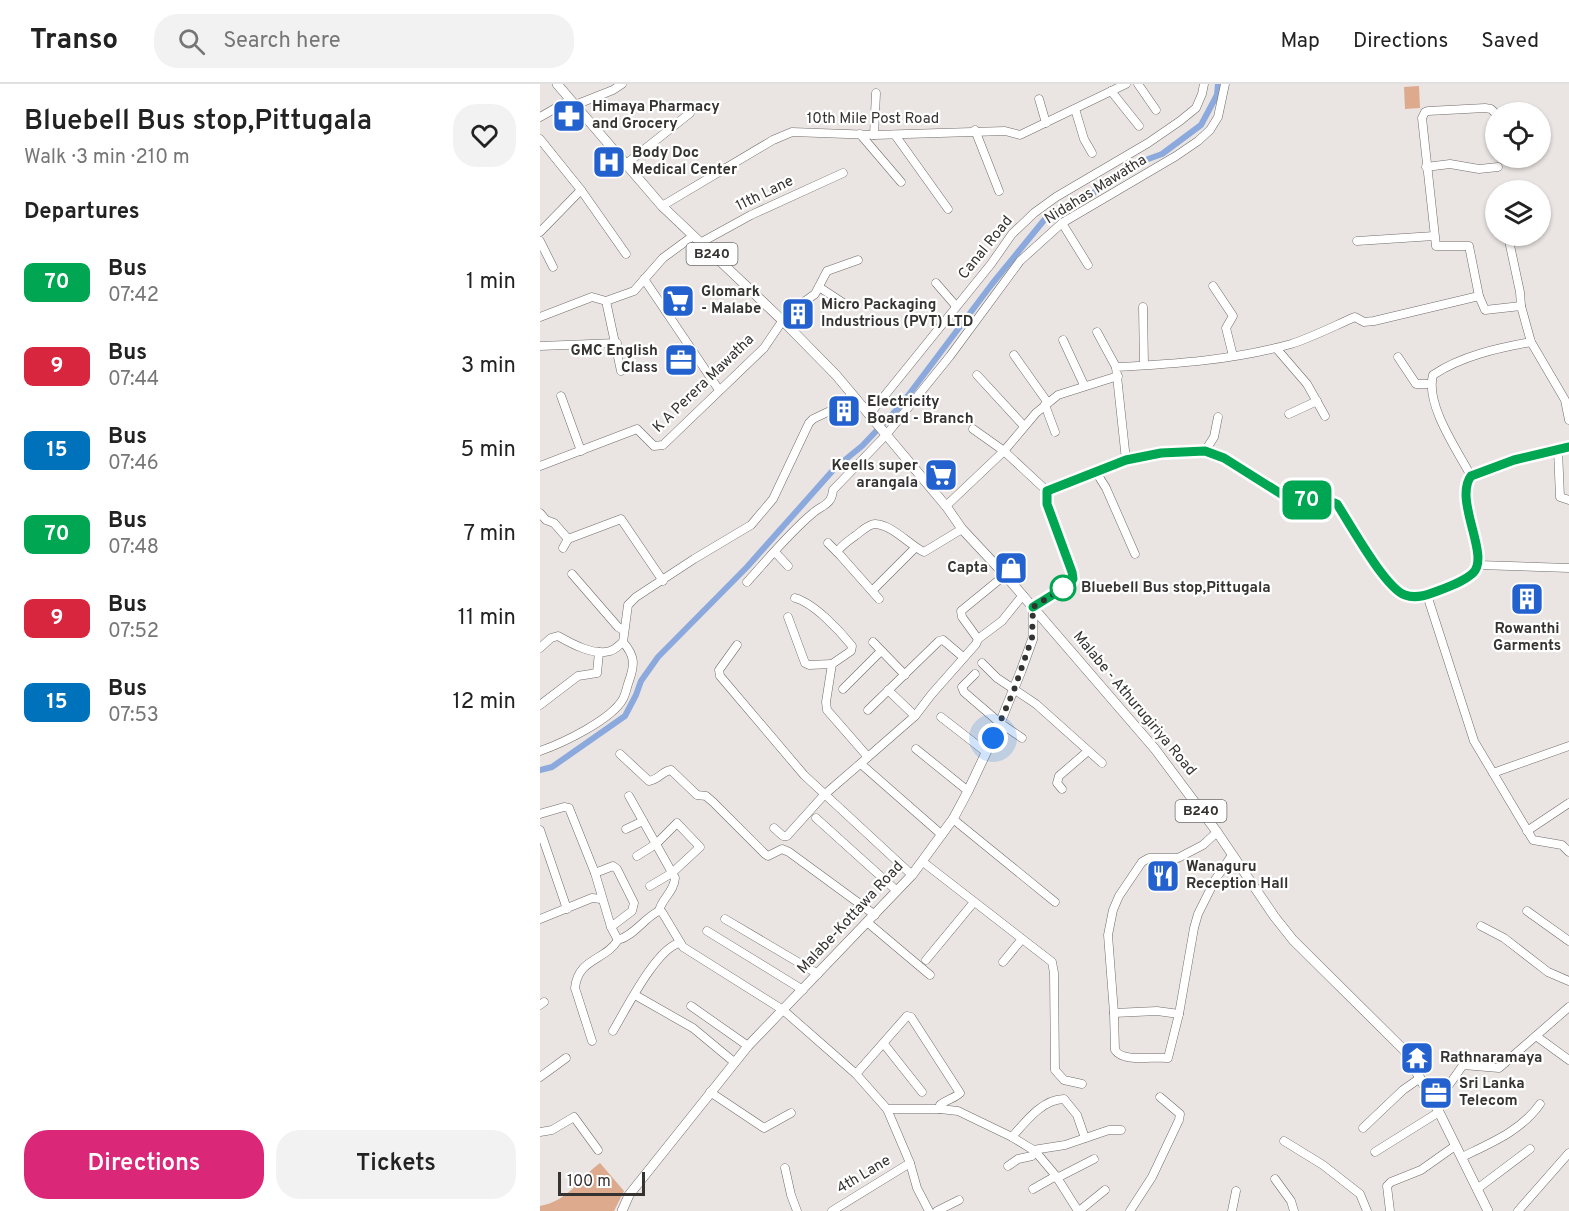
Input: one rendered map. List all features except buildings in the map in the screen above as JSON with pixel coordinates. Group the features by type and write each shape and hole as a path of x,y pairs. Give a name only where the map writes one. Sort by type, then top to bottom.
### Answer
{"main road":[{"name":"B240","path":"557,84 662,206 783,320 884,433"},
{"name":"Malabe - Athurugiriya Road","path":"884,433 946,506 962,529 1023,595 1155,748 1293,940 1397,1042 1437,1109 1488,1211"},
{"path":"1033,607 1070,584 1073,579 1047,504 1047,491 1126,460 1161,453 1205,451 1224,458 1286,497 1298,501 1329,500 1337,504 1392,586 1403,595 1413,597 1427,595 1466,579 1475,572 1478,565 1477,550 1466,503 1467,481 1471,476 1514,460 1569,447"},
{"name":"Malabe-Kottawa Road","path":"622,1211 629,1195 734,1062 912,875 953,819 1014,690 1032,638 1033,607"},
{"path":"1032,638 1042,617"}],"street":[{"path":"540,117 613,90 622,84"},
{"path":"1138,84 1156,110"},
{"name":"Canal Road","path":"871,417 1012,234 1034,213 1056,197 1148,143 1180,121 1196,108 1204,84"},
{"name":"Nidahas Mawatha","path":"884,433 950,356 1020,261 1062,224 1198,141 1210,130 1218,117 1225,84"},
{"path":"1118,87 1140,126"},
{"name":"10th Mile Post Road","path":"662,206 707,177 781,135 792,132 895,135 975,130 1005,131 1020,135 1118,87"},
{"path":"874,135 876,93"},
{"path":"1039,99 1046,123"},
{"path":"1485,108 1425,112 1422,118 1434,236 1436,246 1469,246 1479,296 1485,310 1521,306"},
{"path":"1075,109 1084,139 1092,153"},
{"path":"626,164 690,113"},
{"path":"975,130 999,191"},
{"path":"860,134 902,182"},
{"path":"895,135 948,209"},
{"path":"540,139 581,190 626,254"},
{"path":"1426,167 1450,164 1479,170 1492,168"},
{"name":"11th Lane","path":"606,302 634,291 663,258 697,239 843,173"},
{"path":"540,232 581,190"},
{"path":"1062,224 1088,265"},
{"path":"1357,241 1434,236"},
{"path":"540,241 553,267"},
{"path":"1510,246 1521,306 1531,342 1565,400 1569,420"},
{"name":"K A Perera Mawatha","path":"540,466 637,429 654,447 660,446 764,348 783,320 815,294 827,271 858,260"},
{"path":"644,279 719,390"},
{"path":"936,283 956,306"},
{"path":"819,286 848,306"},
{"path":"1213,286 1233,316 1226,328 1233,356"},
{"path":"946,506 1004,451 1046,404 1058,395 1117,371 1144,366 1208,361 1276,348 1355,317 1364,322 1374,321 1479,296"},
{"path":"540,317 592,297 606,302 617,343 621,371"},
{"path":"1143,307 1144,366"},
{"path":"1097,332 1117,371 1126,460"},
{"path":"1063,340 1084,386"},
{"path":"1471,476 1441,419 1430,384 1433,375 1442,369 1494,349 1531,342"},
{"path":"540,346 617,343"},
{"path":"1276,348 1307,384 1325,416"},
{"path":"1014,355 1046,404 1055,432"},
{"path":"1398,357 1416,384 1430,384"},
{"path":"977,375 1024,426"},
{"path":"540,648 551,638 558,636 573,645 599,652 612,651 622,642 628,605 636,597 694,559 751,525 773,499 809,423 834,410 852,395"},
{"path":"561,396 581,450"},
{"path":"1289,414 1317,401"},
{"path":"1205,451 1214,437 1218,417"},
{"path":"973,429 1004,451 1047,491"},
{"path":"747,582 802,522 818,508 826,506 832,498 833,490 884,433"},
{"path":"1558,450 1560,497 1569,500"},
{"path":"1096,472 1106,488 1135,554"},
{"path":"540,513 546,520 554,523 568,539"},
{"path":"563,548 568,539 621,519 663,581"},
{"path":"837,552 840,547 867,526 874,524 888,528 924,552 962,529"},
{"path":"828,543 879,599"},
{"path":"872,591 915,548"},
{"path":"775,552 788,566"},
{"path":"1478,565 1569,568"},
{"path":"572,574 623,630"},
{"path":"978,639 962,617 961,611 1005,575"},
{"path":"774,828 783,836 787,836 824,795 915,716 978,639 1002,621 1023,595"},
{"path":"1427,595 1474,741 1533,840 1562,845 1569,852"},
{"path":"788,617 805,663 809,665 832,664 851,651 852,646 815,609 795,598"},
{"path":"868,710 939,641 943,640 963,657"},
{"path":"540,751 560,744 610,714 622,699 634,667 628,649 622,642"},
{"path":"873,642 905,675"},
{"path":"737,645 719,670 720,676 804,775 912,875"},
{"path":"843,689 881,651"},
{"path":"540,705 578,676 597,673 599,652"},
{"path":"982,663 997,678 1036,704 1102,763"},
{"path":"832,664 826,702 827,710 868,757"},
{"path":"975,674 962,690 1000,723 1022,738"},
{"path":"888,690 915,716"},
{"path":"941,717 986,752"},
{"path":"1493,773 1569,746"},
{"path":"916,749 968,791"},
{"path":"1062,789 1057,783 1059,776 1088,751"},
{"path":"620,754 649,781 656,780 667,770 671,770 697,795 706,796 713,802 768,856 782,849 789,852 871,918 930,975"},
{"path":"861,764 942,835"},
{"path":"629,796 675,878 674,887 661,901 659,911"},
{"path":"1527,831 1569,803"},
{"path":"540,814 564,807 569,808 595,873 611,927 618,940"},
{"path":"816,818 897,891"},
{"path":"953,819 1055,902"},
{"path":"626,829 643,821"},
{"path":"637,856 656,844 677,824 700,847 672,873 650,886"},
{"path":"540,830 567,909"},
{"path":"1217,832 1203,845 1178,858 1149,858 1142,862 1119,896 1113,910 1108,935 1115,1050 1118,1055 1126,1058 1168,1058 1198,914 1215,879 1232,855"},
{"path":"923,862 1052,962 1055,1070 1064,1080 1082,1084"},
{"path":"595,873 609,866 617,869 634,903 632,911 611,927"},
{"path":"540,919 592,898 601,899"},
{"path":"926,960 974,902"},
{"path":"592,1041 575,988 584,965 608,951 618,940 627,937 652,914 659,911"},
{"path":"659,911 662,912 680,944 783,1010 856,1074 886,1109 910,1162 917,1188 929,1211"},
{"path":"1527,911 1569,941"},
{"path":"725,919 819,974"},
{"path":"1481,926 1504,938 1548,972 1569,981"},
{"path":"707,931 803,990"},
{"path":"1003,962 1022,939"},
{"path":"613,1030 656,961 675,944 680,944"},
{"path":"635,996 693,1028 734,1062"},
{"path":"691,1006 748,1046"},
{"path":"1376,1152 1437,1109 1463,1065 1499,1068 1569,1007"},
{"path":"1114,1013 1157,1011 1179,1014"},
{"path":"856,1074 907,1016 911,1017 960,1092 940,1105 940,1109"},
{"path":"1536,1036 1569,1060"},
{"path":"884,1044 922,1092"},
{"path":"540,1077 566,1058"},
{"path":"1363,1128 1403,1090 1420,1078"},
{"path":"710,1092 764,1128 791,1113"},
{"path":"1130,1211 1152,1177 1179,1119 1180,1114 1160,1097"},
{"path":"1012,1137 1043,1106 1054,1099 1064,1099 1077,1115 1085,1138"},
{"path":"1462,1157 1512,1132 1532,1117 1540,1104"},
{"path":"886,1109 958,1111 1012,1137 1034,1151 1056,1177 1078,1211 1105,1190"},
{"path":"540,1132 552,1130 574,1118 598,1150"},
{"path":"1034,1151 1065,1145 1109,1130 1121,1130"},
{"path":"1284,1141 1323,1165 1360,1194 1367,1211"},
{"path":"1390,1211 1387,1186 1391,1182 1421,1170 1455,1146"},
{"path":"1477,1189 1530,1149"},
{"path":"1008,1166 1018,1158 1032,1156 1034,1151"},
{"path":"1518,1211 1569,1153"},
{"path":"1033,1189 1094,1160"},
{"name":"4th Lane","path":"832,1211 910,1162"},
{"path":"785,1168 797,1211"},
{"path":"1275,1179 1291,1201 1294,1211"},
{"path":"1232,1211 1236,1191"},
{"path":"936,1211 959,1200"},
{"path":"843,1203 850,1211"}],"shaded area":[{"path":"1419,86 1420,108 1405,109 1404,87"},
{"path":"600,1163 624,1191 614,1211 540,1211 540,1206 566,1194"}],"waterway":[{"path":"540,770 552,767 625,716 641,681 658,657 747,567 835,468 862,446 901,405 992,284 1045,219 1084,199 1140,162 1162,154 1201,125 1217,95 1218,84"}],"bus line":[{"name":"70","path":"1033,607 1070,584 1073,579 1047,504 1047,491 1126,460 1176,451 1205,451 1224,458 1286,497 1298,501 1329,500 1337,504 1392,586 1403,595 1413,597 1427,595 1466,579 1475,572 1478,565 1477,550 1466,503 1467,481 1471,476 1514,460 1569,447"}],"place":[{"name":"Himaya Pharmacy and Grocery","path":"569,116"},
{"name":"Body Doc Medical Center","path":"609,162"},
{"name":"Glomark - Malabe","path":"678,301"},
{"name":"Micro Packaging Industrious (PVT) LTD","path":"798,314"},
{"name":"GMC English Class","path":"681,360"},
{"name":"Electricity Board - Branch","path":"844,411"},
{"name":"Keells super arangala","path":"941,475"},
{"name":"Capta","path":"1011,568"},
{"name":"Bluebell Bus stop,Pittugala","path":"1063,588"},
{"name":"Rowanthi Garments","path":"1527,599"},
{"name":"Wanaguru Reception Hall","path":"1163,876"},
{"name":"Rathnaramaya","path":"1417,1058"},
{"name":"Sri Lanka Telecom","path":"1436,1093"}],"route":[{"path":"993,738 1014,690 1032,638 1033,607 1067,586 1063,588"}]}
